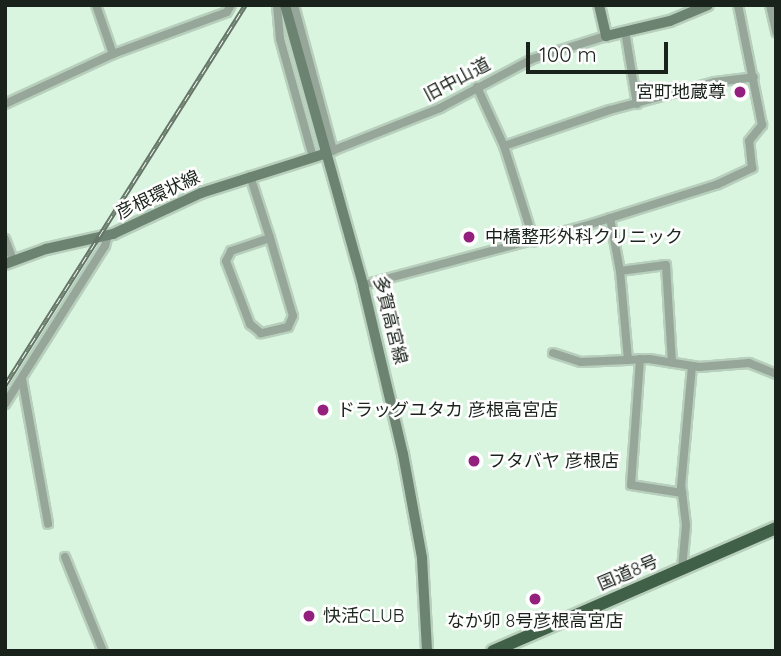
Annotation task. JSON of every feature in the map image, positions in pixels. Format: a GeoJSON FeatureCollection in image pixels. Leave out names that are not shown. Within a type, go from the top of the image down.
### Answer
{"type":"FeatureCollection","features":[{"type":"Feature","properties":{"kind":"highway","name":"国道8号"},"geometry":{"type":"LineString","coordinates":[[493,651],[776,528]]}},
{"type":"Feature","properties":{"kind":"main road","name":"多賀高宮線"},"geometry":{"type":"LineString","coordinates":[[285,5],[323,154],[363,285],[422,558],[427,651]]}},
{"type":"Feature","properties":{"kind":"main road"},"geometry":{"type":"LineString","coordinates":[[599,5],[606,36],[708,5]]}},
{"type":"Feature","properties":{"kind":"main road","name":"彦根環状線"},"geometry":{"type":"LineString","coordinates":[[9,262],[108,236],[250,176],[323,154]]}},
{"type":"Feature","properties":{"kind":"street"},"geometry":{"type":"LineString","coordinates":[[96,5],[113,54]]}},
{"type":"Feature","properties":{"kind":"street"},"geometry":{"type":"LineString","coordinates":[[5,104],[113,54],[227,12],[230,5]]}},
{"type":"Feature","properties":{"kind":"street"},"geometry":{"type":"LineString","coordinates":[[277,5],[280,39],[323,154]]}},
{"type":"Feature","properties":{"kind":"street"},"geometry":{"type":"LineString","coordinates":[[294,5],[323,154]]}},
{"type":"Feature","properties":{"kind":"street"},"geometry":{"type":"LineString","coordinates":[[363,285],[610,218],[718,184],[752,168],[749,141],[762,125],[738,5]]}},
{"type":"Feature","properties":{"kind":"street"},"geometry":{"type":"LineString","coordinates":[[769,5],[776,32]]}},
{"type":"Feature","properties":{"kind":"street"},"geometry":{"type":"LineString","coordinates":[[625,31],[638,104]]}},
{"type":"Feature","properties":{"kind":"street","name":"旧中山道"},"geometry":{"type":"LineString","coordinates":[[323,154],[410,122],[532,59],[606,36]]}},
{"type":"Feature","properties":{"kind":"street"},"geometry":{"type":"LineString","coordinates":[[503,146],[715,82],[754,77]]}},
{"type":"Feature","properties":{"kind":"street"},"geometry":{"type":"LineString","coordinates":[[478,87],[503,146],[534,240]]}},
{"type":"Feature","properties":{"kind":"street"},"geometry":{"type":"LineString","coordinates":[[250,176],[270,238],[293,316],[288,327],[261,333],[250,324],[226,261],[231,251],[270,238]]}},
{"type":"Feature","properties":{"kind":"street"},"geometry":{"type":"LineString","coordinates":[[610,218],[620,271],[628,360]]}},
{"type":"Feature","properties":{"kind":"street"},"geometry":{"type":"LineString","coordinates":[[5,404],[108,236]]}},
{"type":"Feature","properties":{"kind":"street"},"geometry":{"type":"LineString","coordinates":[[5,239],[9,262]]}},
{"type":"Feature","properties":{"kind":"street"},"geometry":{"type":"LineString","coordinates":[[620,271],[666,265],[672,363]]}},
{"type":"Feature","properties":{"kind":"street"},"geometry":{"type":"LineString","coordinates":[[553,354],[581,362],[640,359],[692,366],[749,363],[776,374]]}},
{"type":"Feature","properties":{"kind":"street"},"geometry":{"type":"LineString","coordinates":[[640,359],[631,485],[682,493]]}},
{"type":"Feature","properties":{"kind":"street"},"geometry":{"type":"LineString","coordinates":[[682,569],[686,525],[682,493],[692,366]]}},
{"type":"Feature","properties":{"kind":"street"},"geometry":{"type":"LineString","coordinates":[[22,379],[48,524]]}},
{"type":"Feature","properties":{"kind":"street"},"geometry":{"type":"LineString","coordinates":[[65,557],[103,651]]}},
{"type":"Feature","properties":{"kind":"railway"},"geometry":{"type":"LineString","coordinates":[[5,385],[245,5]]}},
{"type":"Feature","properties":{"kind":"place","name":"宮町地蔵尊"},"geometry":{"type":"Point","coordinates":[740,92]}},
{"type":"Feature","properties":{"kind":"place","name":"中橋整形外科クリニック"},"geometry":{"type":"Point","coordinates":[469,237]}},
{"type":"Feature","properties":{"kind":"place","name":"ドラッグユタカ 彦根高宮店"},"geometry":{"type":"Point","coordinates":[323,410]}},
{"type":"Feature","properties":{"kind":"place","name":"フタバヤ 彦根店"},"geometry":{"type":"Point","coordinates":[474,461]}},
{"type":"Feature","properties":{"kind":"place","name":"なか卯 8号彦根高宮店"},"geometry":{"type":"Point","coordinates":[535,599]}},
{"type":"Feature","properties":{"kind":"place","name":"快活CLUB"},"geometry":{"type":"Point","coordinates":[309,616]}}]}
